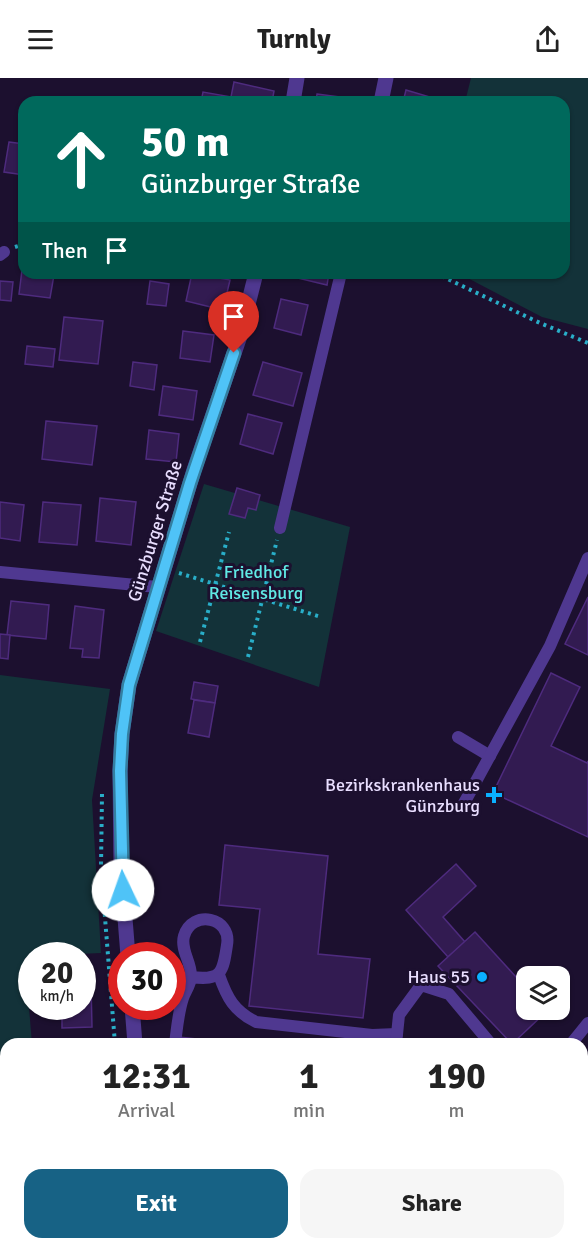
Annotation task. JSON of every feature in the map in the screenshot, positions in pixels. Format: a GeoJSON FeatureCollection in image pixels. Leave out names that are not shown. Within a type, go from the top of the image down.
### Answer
{"type":"FeatureCollection","features":[{"type":"Feature","properties":{"kind":"street"},"geometry":{"type":"LineString","coordinates":[[294,96],[297,78]]}},
{"type":"Feature","properties":{"kind":"street"},"geometry":{"type":"LineString","coordinates":[[382,96],[386,78]]}},
{"type":"Feature","properties":{"kind":"street","name":"Günzburger Straße"},"geometry":{"type":"LineString","coordinates":[[127,942],[121,867],[122,734],[129,685],[194,470],[240,336],[254,279]]}},
{"type":"Feature","properties":{"kind":"street"},"geometry":{"type":"LineString","coordinates":[[133,1020],[135,1038]]}},
{"type":"Feature","properties":{"kind":"lane"},"geometry":{"type":"LineString","coordinates":[[280,528],[340,279]]}},
{"type":"Feature","properties":{"kind":"lane"},"geometry":{"type":"LineString","coordinates":[[463,805],[550,646],[588,558]]}},
{"type":"Feature","properties":{"kind":"lane"},"geometry":{"type":"LineString","coordinates":[[0,572],[157,587]]}},
{"type":"Feature","properties":{"kind":"lane"},"geometry":{"type":"LineString","coordinates":[[458,737],[490,756]]}},
{"type":"Feature","properties":{"kind":"lane"},"geometry":{"type":"LineString","coordinates":[[176,1038],[182,1000],[191,977],[183,944],[184,934],[190,925],[201,918],[209,919],[220,924],[226,932],[228,940],[223,970],[213,978],[191,977]]}},
{"type":"Feature","properties":{"kind":"lane"},"geometry":{"type":"LineString","coordinates":[[219,975],[226,996],[233,1006],[244,1016],[256,1022],[391,1038]]}},
{"type":"Feature","properties":{"kind":"lane"},"geometry":{"type":"LineString","coordinates":[[397,1038],[399,1015],[421,985],[449,994],[486,1038]]}},
{"type":"Feature","properties":{"kind":"lane"},"geometry":{"type":"LineString","coordinates":[[576,1038],[588,1023]]}},
{"type":"Feature","properties":{"kind":"path"},"geometry":{"type":"LineString","coordinates":[[448,279],[588,343]]}},
{"type":"Feature","properties":{"kind":"path"},"geometry":{"type":"LineString","coordinates":[[248,657],[280,528]]}},
{"type":"Feature","properties":{"kind":"path"},"geometry":{"type":"LineString","coordinates":[[200,642],[229,532]]}},
{"type":"Feature","properties":{"kind":"path"},"geometry":{"type":"LineString","coordinates":[[164,568],[321,617]]}},
{"type":"Feature","properties":{"kind":"green space"},"geometry":{"type":"Polygon","coordinates":[[[471,78],[588,78],[588,329],[542,317],[469,279],[570,279],[570,96],[466,96],[471,78]]]}},
{"type":"Feature","properties":{"kind":"green space","name":"Friedhof Reisensburg"},"geometry":{"type":"Polygon","coordinates":[[[204,484],[350,527],[319,687],[156,631],[204,484]]]}},
{"type":"Feature","properties":{"kind":"green space"},"geometry":{"type":"Polygon","coordinates":[[[0,675],[110,689],[92,800],[101,953],[96,953],[96,942],[18,942],[18,1020],[30,1020],[32,1038],[0,1038],[0,675]]]}},
{"type":"Feature","properties":{"kind":"building"},"geometry":{"type":"Polygon","coordinates":[[[234,82],[274,91],[273,96],[231,96],[234,82]]]}},
{"type":"Feature","properties":{"kind":"building"},"geometry":{"type":"Polygon","coordinates":[[[406,90],[426,96],[404,96],[406,90]]]}},
{"type":"Feature","properties":{"kind":"building"},"geometry":{"type":"Polygon","coordinates":[[[203,92],[225,96],[202,96],[203,92]]]}},
{"type":"Feature","properties":{"kind":"building"},"geometry":{"type":"Polygon","coordinates":[[[9,142],[18,143],[18,174],[4,172],[9,142]]]}},
{"type":"Feature","properties":{"kind":"building"},"geometry":{"type":"Polygon","coordinates":[[[21,279],[53,279],[50,298],[19,294],[21,279]]]}},
{"type":"Feature","properties":{"kind":"building"},"geometry":{"type":"Polygon","coordinates":[[[191,279],[230,280],[223,310],[186,301],[191,279]]]}},
{"type":"Feature","properties":{"kind":"building"},"geometry":{"type":"Polygon","coordinates":[[[302,279],[328,279],[327,285],[302,279]]]}},
{"type":"Feature","properties":{"kind":"building"},"geometry":{"type":"Polygon","coordinates":[[[0,281],[13,282],[11,301],[0,300],[0,281]]]}},
{"type":"Feature","properties":{"kind":"building"},"geometry":{"type":"Polygon","coordinates":[[[150,281],[169,284],[166,306],[147,304],[150,281]]]}},
{"type":"Feature","properties":{"kind":"building"},"geometry":{"type":"Polygon","coordinates":[[[281,299],[308,305],[301,335],[274,328],[281,299]]]}},
{"type":"Feature","properties":{"kind":"building"},"geometry":{"type":"Polygon","coordinates":[[[64,317],[103,321],[98,364],[59,360],[64,317]]]}},
{"type":"Feature","properties":{"kind":"building"},"geometry":{"type":"Polygon","coordinates":[[[183,331],[214,335],[210,362],[180,358],[183,331]]]}},
{"type":"Feature","properties":{"kind":"building"},"geometry":{"type":"Polygon","coordinates":[[[27,346],[55,349],[53,367],[25,364],[27,346]]]}},
{"type":"Feature","properties":{"kind":"building"},"geometry":{"type":"Polygon","coordinates":[[[133,362],[157,365],[154,390],[130,386],[133,362]]]}},
{"type":"Feature","properties":{"kind":"building"},"geometry":{"type":"Polygon","coordinates":[[[263,362],[302,373],[293,406],[253,395],[263,362]]]}},
{"type":"Feature","properties":{"kind":"building"},"geometry":{"type":"Polygon","coordinates":[[[163,386],[197,391],[193,420],[159,415],[163,386]]]}},
{"type":"Feature","properties":{"kind":"building"},"geometry":{"type":"Polygon","coordinates":[[[248,414],[282,423],[273,454],[240,444],[248,414]]]}},
{"type":"Feature","properties":{"kind":"building"},"geometry":{"type":"Polygon","coordinates":[[[46,421],[97,426],[92,465],[42,459],[46,421]]]}},
{"type":"Feature","properties":{"kind":"building"},"geometry":{"type":"Polygon","coordinates":[[[149,430],[179,434],[176,462],[146,459],[149,430]]]}},
{"type":"Feature","properties":{"kind":"building"},"geometry":{"type":"Polygon","coordinates":[[[237,488],[260,495],[256,510],[248,508],[245,518],[229,514],[237,488]]]}},
{"type":"Feature","properties":{"kind":"building"},"geometry":{"type":"Polygon","coordinates":[[[100,498],[136,502],[131,545],[96,541],[100,498]]]}},
{"type":"Feature","properties":{"kind":"building"},"geometry":{"type":"Polygon","coordinates":[[[0,502],[24,505],[20,541],[0,538],[0,502]]]}},
{"type":"Feature","properties":{"kind":"building"},"geometry":{"type":"Polygon","coordinates":[[[43,502],[81,505],[77,545],[39,542],[43,502]]]}},
{"type":"Feature","properties":{"kind":"building"},"geometry":{"type":"Polygon","coordinates":[[[588,597],[588,655],[565,644],[588,597]]]}},
{"type":"Feature","properties":{"kind":"building"},"geometry":{"type":"Polygon","coordinates":[[[11,601],[49,605],[46,639],[7,635],[11,601]]]}},
{"type":"Feature","properties":{"kind":"building"},"geometry":{"type":"Polygon","coordinates":[[[75,606],[104,610],[99,658],[82,657],[83,649],[70,648],[75,606]]]}},
{"type":"Feature","properties":{"kind":"building"},"geometry":{"type":"Polygon","coordinates":[[[0,634],[10,635],[8,659],[0,658],[0,634]]]}},
{"type":"Feature","properties":{"kind":"building"},"geometry":{"type":"Polygon","coordinates":[[[551,673],[580,687],[551,746],[587,763],[588,761],[588,837],[493,793],[551,673]]]}},
{"type":"Feature","properties":{"kind":"building"},"geometry":{"type":"Polygon","coordinates":[[[194,682],[218,686],[215,703],[191,699],[194,682]]]}},
{"type":"Feature","properties":{"kind":"building"},"geometry":{"type":"Polygon","coordinates":[[[194,700],[215,703],[209,737],[188,733],[194,700]]]}},
{"type":"Feature","properties":{"kind":"building"},"geometry":{"type":"Polygon","coordinates":[[[225,845],[328,856],[318,954],[370,959],[363,1018],[249,1006],[260,909],[219,905],[225,845]]]}},
{"type":"Feature","properties":{"kind":"building"},"geometry":{"type":"Polygon","coordinates":[[[456,864],[476,886],[443,917],[465,942],[448,957],[406,910],[456,864]]]}},
{"type":"Feature","properties":{"kind":"building","name":"Haus 55"},"geometry":{"type":"Polygon","coordinates":[[[475,932],[516,977],[516,1020],[537,1020],[518,1038],[506,1038],[438,966],[475,932]]]}},
{"type":"Feature","properties":{"kind":"building"},"geometry":{"type":"Polygon","coordinates":[[[62,1020],[92,1020],[92,1027],[62,1028],[62,1020]]]}},
{"type":"Feature","properties":{"kind":"place","name":"Bezirkskrankenhaus Günzburg"},"geometry":{"type":"Point","coordinates":[494,795]}},
{"type":"Feature","properties":{"kind":"place","name":"Haus 55"},"geometry":{"type":"Point","coordinates":[482,977]}},
{"type":"Feature","properties":{"kind":"route"},"geometry":{"type":"LineString","coordinates":[[123,890],[120,771],[122,734],[129,685],[157,587],[234,353]]}}]}
